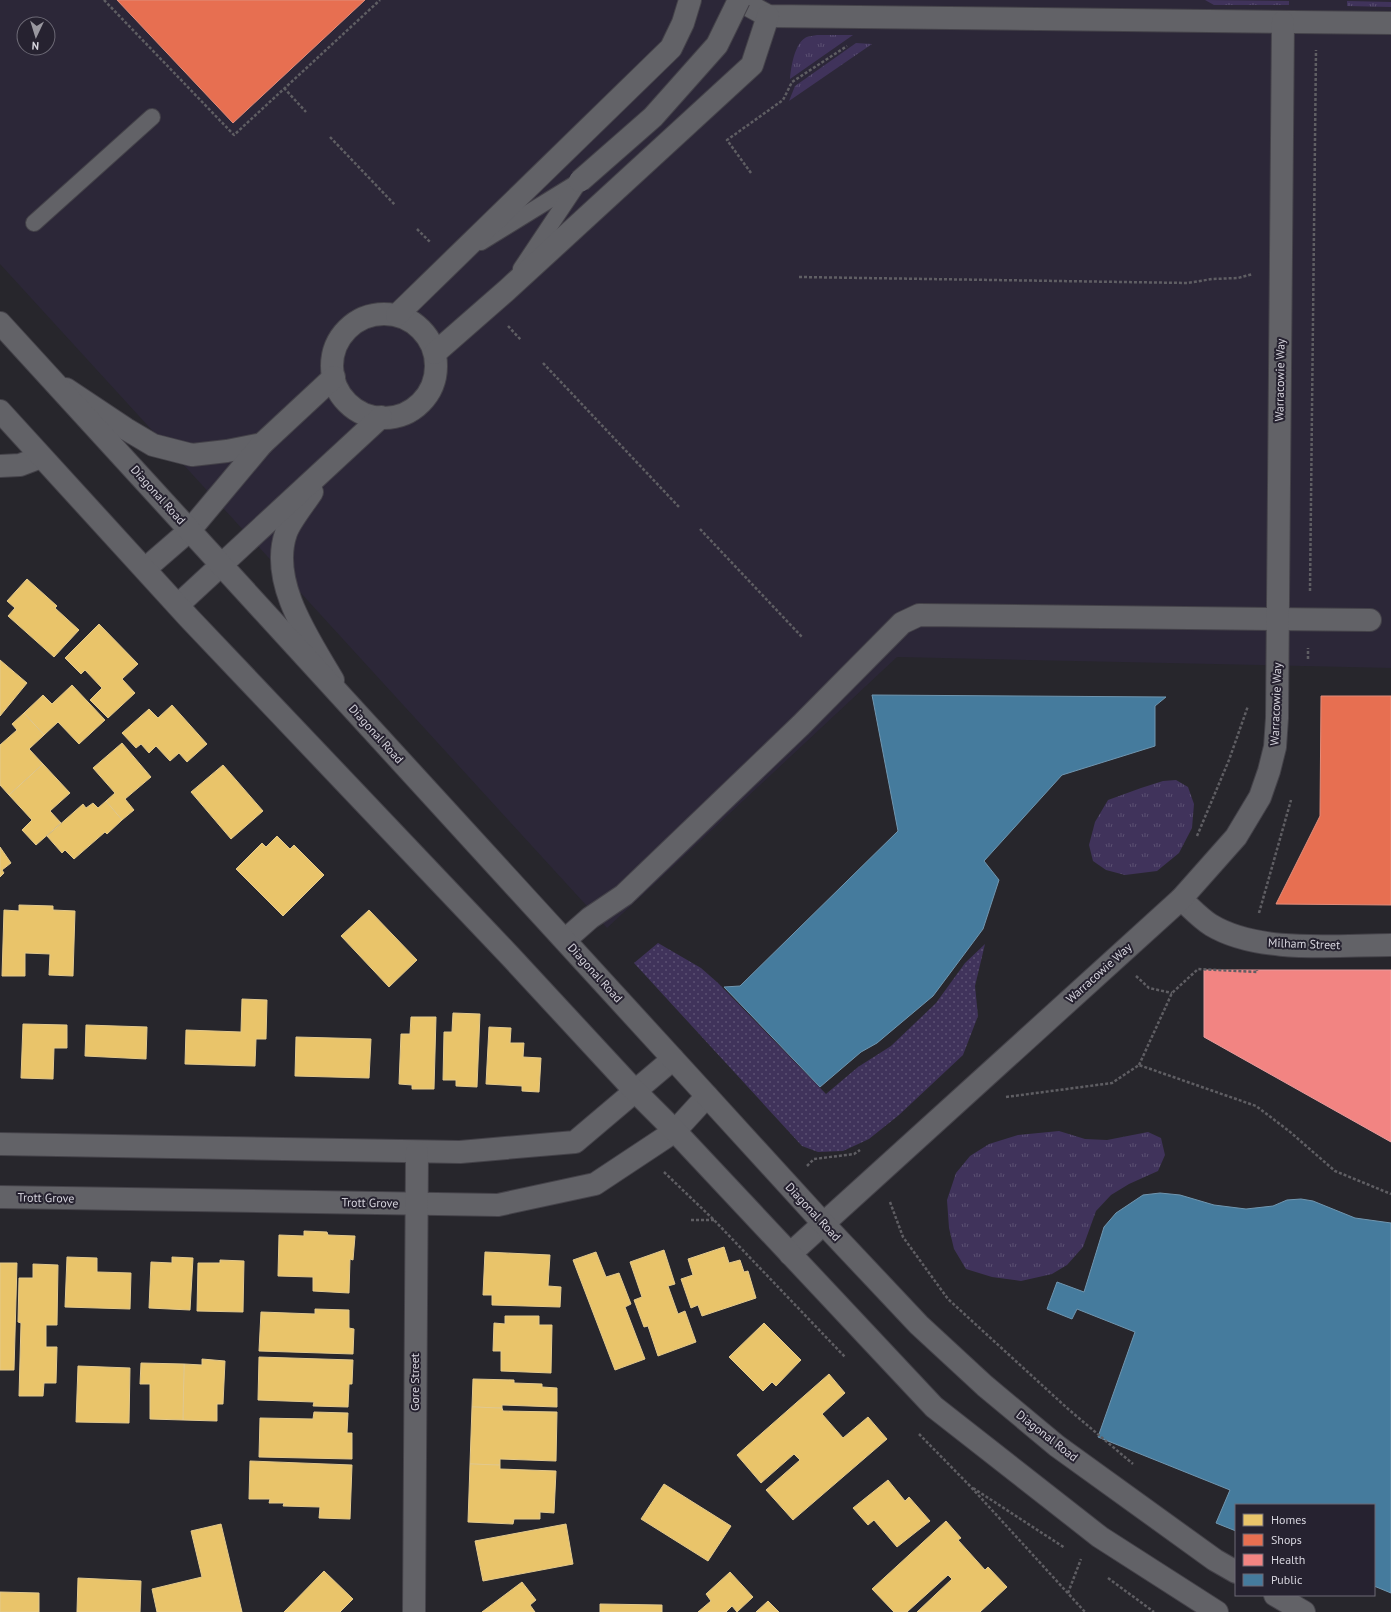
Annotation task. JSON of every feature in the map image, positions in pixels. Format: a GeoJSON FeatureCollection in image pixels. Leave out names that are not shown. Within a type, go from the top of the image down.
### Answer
{"type":"FeatureCollection","features":[{"type":"Feature","properties":{"kind":"street"},"geometry":{"type":"LineString","coordinates":[[397,315],[671,48],[683,23],[690,0]]}},
{"type":"Feature","properties":{"kind":"street"},"geometry":{"type":"LineString","coordinates":[[580,181],[653,117],[717,45],[739,0],[768,16],[1391,23]]}},
{"type":"Feature","properties":{"kind":"street"},"geometry":{"type":"LineString","coordinates":[[435,353],[507,290],[752,65],[768,16]]}},
{"type":"Feature","properties":{"kind":"street","name":"Warracowie Way"},"geometry":{"type":"LineString","coordinates":[[790,1254],[822,1222],[1181,899],[1236,837],[1260,796],[1276,747],[1283,22]]}},
{"type":"Feature","properties":{"kind":"street"},"geometry":{"type":"LineString","coordinates":[[380,314],[397,315],[410,320],[421,329],[430,340],[435,353],[436,371],[432,388],[422,402],[410,411],[396,416],[381,418],[365,414],[350,405],[340,392],[334,377],[332,363],[335,350],[341,337],[350,326],[364,318],[380,314]]}},
{"type":"Feature","properties":{"kind":"street","name":"Diagonal Road"},"geometry":{"type":"LineString","coordinates":[[0,323],[822,1222],[919,1324],[985,1386],[1057,1446],[1215,1560],[1235,1571]]}},
{"type":"Feature","properties":{"kind":"street"},"geometry":{"type":"LineString","coordinates":[[145,569],[190,530],[262,444],[334,377]]}},
{"type":"Feature","properties":{"kind":"street"},"geometry":{"type":"LineString","coordinates":[[53,380],[126,429],[153,445],[192,455],[227,451],[262,444]]}},
{"type":"Feature","properties":{"kind":"street"},"geometry":{"type":"LineString","coordinates":[[0,411],[178,605],[511,957],[635,1092],[675,1131],[934,1407],[1100,1537],[1217,1612]]}},
{"type":"Feature","properties":{"kind":"street"},"geometry":{"type":"LineString","coordinates":[[178,605],[381,418]]}},
{"type":"Feature","properties":{"kind":"street"},"geometry":{"type":"LineString","coordinates":[[0,466],[20,465],[42,457]]}},
{"type":"Feature","properties":{"kind":"street"},"geometry":{"type":"LineString","coordinates":[[327,467],[286,532],[282,554],[285,586],[303,628],[343,697]]}},
{"type":"Feature","properties":{"kind":"street"},"geometry":{"type":"LineString","coordinates":[[565,940],[590,918],[624,895],[801,725],[902,624],[919,615],[1370,620]]}},
{"type":"Feature","properties":{"kind":"street","name":"Milham Street"},"geometry":{"type":"LineString","coordinates":[[1181,899],[1211,924],[1235,936],[1266,943],[1309,945],[1391,945]]}},
{"type":"Feature","properties":{"kind":"street"},"geometry":{"type":"LineString","coordinates":[[0,1144],[460,1152],[575,1142],[673,1059]]}},
{"type":"Feature","properties":{"kind":"street","name":"Trott Grove"},"geometry":{"type":"LineString","coordinates":[[0,1197],[498,1205],[595,1184],[675,1131],[707,1096]]}},
{"type":"Feature","properties":{"kind":"street","name":"Gore Street"},"geometry":{"type":"LineString","coordinates":[[414,1612],[417,1152]]}},
{"type":"Feature","properties":{"kind":"street"},"geometry":{"type":"LineString","coordinates":[[1276,1596],[1304,1612]]}},
{"type":"Feature","properties":{"kind":"lane"},"geometry":{"type":"LineString","coordinates":[[34,223],[152,117]]}},
{"type":"Feature","properties":{"kind":"lane"},"geometry":{"type":"LineString","coordinates":[[459,256],[580,181]]}},
{"type":"Feature","properties":{"kind":"lane"},"geometry":{"type":"LineString","coordinates":[[507,290],[580,181]]}},
{"type":"Feature","properties":{"kind":"path"},"geometry":{"type":"LineString","coordinates":[[104,0],[234,135],[380,0]]}},
{"type":"Feature","properties":{"kind":"path"},"geometry":{"type":"LineString","coordinates":[[751,173],[727,140],[784,100],[792,82],[849,44]]}},
{"type":"Feature","properties":{"kind":"path"},"geometry":{"type":"LineString","coordinates":[[284,88],[306,112]]}},
{"type":"Feature","properties":{"kind":"path"},"geometry":{"type":"LineString","coordinates":[[330,137],[395,205]]}},
{"type":"Feature","properties":{"kind":"path"},"geometry":{"type":"LineString","coordinates":[[417,229],[434,246]]}},
{"type":"Feature","properties":{"kind":"path"},"geometry":{"type":"LineString","coordinates":[[799,277],[1188,283],[1212,278],[1238,278],[1254,274]]}},
{"type":"Feature","properties":{"kind":"path"},"geometry":{"type":"LineString","coordinates":[[506,324],[521,340]]}},
{"type":"Feature","properties":{"kind":"path"},"geometry":{"type":"LineString","coordinates":[[543,363],[679,507]]}},
{"type":"Feature","properties":{"kind":"path"},"geometry":{"type":"LineString","coordinates":[[700,529],[802,637]]}},
{"type":"Feature","properties":{"kind":"path"},"geometry":{"type":"LineString","coordinates":[[1196,838],[1229,760],[1248,703]]}},
{"type":"Feature","properties":{"kind":"path"},"geometry":{"type":"LineString","coordinates":[[1000,1102],[1006,1097],[1112,1083],[1139,1065],[1172,993],[1198,969],[1257,972],[1257,968]]}},
{"type":"Feature","properties":{"kind":"path"},"geometry":{"type":"LineString","coordinates":[[1133,972],[1149,988],[1172,993]]}},
{"type":"Feature","properties":{"kind":"path"},"geometry":{"type":"LineString","coordinates":[[1139,1065],[1256,1106],[1289,1131],[1335,1171],[1391,1194]]}},
{"type":"Feature","properties":{"kind":"path"},"geometry":{"type":"LineString","coordinates":[[805,1168],[814,1160],[854,1154],[860,1150]]}},
{"type":"Feature","properties":{"kind":"path"},"geometry":{"type":"LineString","coordinates":[[664,1172],[714,1220],[691,1220]]}},
{"type":"Feature","properties":{"kind":"path"},"geometry":{"type":"LineString","coordinates":[[889,1201],[903,1237],[948,1299],[1067,1408],[1139,1468]]}},
{"type":"Feature","properties":{"kind":"path"},"geometry":{"type":"LineString","coordinates":[[970,1486],[1068,1550]]}},
{"type":"Feature","properties":{"kind":"path"},"geometry":{"type":"LineString","coordinates":[[1068,1593],[1081,1558],[1087,1563]]}},
{"type":"Feature","properties":{"kind":"path"},"geometry":{"type":"LineString","coordinates":[[1105,1576],[1154,1612]]}},
{"type":"Feature","properties":{"kind":"shaded area"},"geometry":{"type":"Polygon","coordinates":[[[0,0],[1391,0],[1391,668],[897,657],[607,928],[0,264],[0,0]]]}},
{"type":"Feature","properties":{"kind":"green space"},"geometry":{"type":"Polygon","coordinates":[[[1205,0],[1289,1],[1289,5],[1214,5],[1205,0]]]}},
{"type":"Feature","properties":{"kind":"green space"},"geometry":{"type":"Polygon","coordinates":[[[1347,1],[1391,2],[1391,7],[1347,6],[1347,1]]]}},
{"type":"Feature","properties":{"kind":"green space"},"geometry":{"type":"Polygon","coordinates":[[[817,35],[853,35],[790,79],[794,57],[801,41],[805,38],[817,35]]]}},
{"type":"Feature","properties":{"kind":"green space"},"geometry":{"type":"Polygon","coordinates":[[[856,43],[872,44],[789,101],[795,86],[856,43]]]}},
{"type":"Feature","properties":{"kind":"green space"},"geometry":{"type":"Polygon","coordinates":[[[1176,780],[1188,787],[1194,804],[1192,828],[1179,853],[1157,871],[1125,875],[1106,870],[1093,861],[1089,845],[1095,822],[1108,800],[1163,781],[1176,780]]]}},
{"type":"Feature","properties":{"kind":"green space"},"geometry":{"type":"Polygon","coordinates":[[[658,943],[701,968],[718,983],[826,1094],[858,1067],[891,1046],[936,1003],[965,963],[985,944],[975,986],[978,1016],[963,1055],[899,1115],[869,1139],[843,1151],[818,1152],[802,1146],[634,963],[658,943]]]}},
{"type":"Feature","properties":{"kind":"green space"},"geometry":{"type":"Polygon","coordinates":[[[1059,1131],[1085,1139],[1107,1140],[1148,1132],[1161,1138],[1165,1155],[1158,1171],[1129,1184],[1111,1195],[1096,1211],[1083,1247],[1067,1265],[1052,1274],[1021,1281],[992,1277],[966,1269],[954,1249],[949,1228],[947,1200],[956,1173],[970,1156],[989,1144],[1018,1135],[1059,1131]]]}},
{"type":"Feature","properties":{"kind":"building: Homes"},"geometry":{"type":"Polygon","coordinates":[[[27,579],[57,606],[55,608],[79,630],[54,657],[8,616],[15,608],[7,601],[27,579]]]}},
{"type":"Feature","properties":{"kind":"building: Homes"},"geometry":{"type":"Polygon","coordinates":[[[99,624],[138,664],[122,679],[135,693],[108,718],[90,700],[102,688],[85,670],[81,674],[65,658],[99,624]]]}},
{"type":"Feature","properties":{"kind":"building: Homes"},"geometry":{"type":"Polygon","coordinates":[[[0,660],[27,683],[0,716],[0,660]]]}},
{"type":"Feature","properties":{"kind":"building: Homes"},"geometry":{"type":"Polygon","coordinates":[[[72,685],[105,720],[79,744],[58,722],[44,735],[24,713],[43,695],[52,704],[72,685]]]}},
{"type":"Feature","properties":{"kind":"building: Homes"},"geometry":{"type":"Polygon","coordinates":[[[172,705],[207,744],[187,762],[179,753],[170,761],[156,746],[149,753],[141,744],[136,748],[122,733],[149,709],[158,718],[172,705]]]}},
{"type":"Feature","properties":{"kind":"building: Homes"},"geometry":{"type":"Polygon","coordinates":[[[24,713],[44,735],[29,749],[43,764],[9,795],[0,785],[0,745],[17,730],[12,724],[24,713]]]}},
{"type":"Feature","properties":{"kind":"building: Homes"},"geometry":{"type":"Polygon","coordinates":[[[122,743],[151,777],[125,799],[134,810],[122,820],[106,801],[115,793],[93,768],[122,743]]]}},
{"type":"Feature","properties":{"kind":"building: Homes"},"geometry":{"type":"Polygon","coordinates":[[[43,764],[70,793],[50,811],[61,823],[36,845],[22,830],[32,820],[9,795],[43,764]]]}},
{"type":"Feature","properties":{"kind":"building: Homes"},"geometry":{"type":"Polygon","coordinates":[[[223,765],[263,811],[231,839],[191,792],[223,765]]]}},
{"type":"Feature","properties":{"kind":"building: Homes"},"geometry":{"type":"Polygon","coordinates":[[[106,801],[122,820],[107,834],[105,832],[74,859],[65,850],[62,853],[47,836],[83,804],[86,808],[93,803],[98,808],[106,801]]]}},
{"type":"Feature","properties":{"kind":"building: Homes"},"geometry":{"type":"Polygon","coordinates":[[[277,836],[290,849],[294,845],[324,875],[283,916],[236,869],[262,843],[266,847],[277,836]]]}},
{"type":"Feature","properties":{"kind":"building: Homes"},"geometry":{"type":"Polygon","coordinates":[[[0,847],[11,863],[2,870],[4,873],[0,877],[0,847]]]}},
{"type":"Feature","properties":{"kind":"building: Homes"},"geometry":{"type":"Polygon","coordinates":[[[19,905],[53,906],[53,910],[75,911],[73,976],[49,975],[50,954],[25,953],[25,976],[2,976],[4,910],[19,911],[19,905]]]}},
{"type":"Feature","properties":{"kind":"building: Homes"},"geometry":{"type":"Polygon","coordinates":[[[369,910],[417,960],[389,987],[341,936],[369,910]]]}},
{"type":"Feature","properties":{"kind":"building: Homes"},"geometry":{"type":"Polygon","coordinates":[[[242,999],[267,1000],[266,1039],[256,1039],[255,1066],[185,1064],[186,1030],[241,1032],[242,999]]]}},
{"type":"Feature","properties":{"kind":"building: Homes"},"geometry":{"type":"Polygon","coordinates":[[[453,1013],[480,1014],[477,1087],[456,1086],[456,1080],[443,1080],[444,1032],[452,1032],[453,1013]]]}},
{"type":"Feature","properties":{"kind":"building: Homes"},"geometry":{"type":"Polygon","coordinates":[[[411,1017],[436,1017],[434,1089],[412,1089],[412,1085],[399,1084],[401,1034],[410,1034],[411,1017]]]}},
{"type":"Feature","properties":{"kind":"building: Homes"},"geometry":{"type":"Polygon","coordinates":[[[23,1024],[67,1025],[67,1048],[54,1048],[53,1079],[21,1078],[23,1024]]]}},
{"type":"Feature","properties":{"kind":"building: Homes"},"geometry":{"type":"Polygon","coordinates":[[[86,1025],[147,1027],[146,1059],[85,1056],[86,1025]]]}},
{"type":"Feature","properties":{"kind":"building: Homes"},"geometry":{"type":"Polygon","coordinates":[[[489,1027],[511,1028],[510,1043],[524,1043],[523,1057],[541,1058],[539,1092],[522,1091],[522,1086],[486,1084],[489,1027]]]}},
{"type":"Feature","properties":{"kind":"building: Homes"},"geometry":{"type":"Polygon","coordinates":[[[296,1037],[371,1039],[369,1078],[295,1076],[296,1037]]]}},
{"type":"Feature","properties":{"kind":"building: Homes"},"geometry":{"type":"Polygon","coordinates":[[[304,1231],[327,1232],[328,1235],[355,1236],[353,1260],[350,1259],[349,1293],[313,1291],[313,1277],[278,1276],[279,1235],[304,1236],[304,1231]]]}},
{"type":"Feature","properties":{"kind":"building: Homes"},"geometry":{"type":"Polygon","coordinates":[[[724,1247],[729,1263],[740,1260],[744,1272],[748,1271],[756,1298],[702,1316],[698,1305],[691,1308],[681,1279],[693,1275],[688,1259],[724,1247]]]}},
{"type":"Feature","properties":{"kind":"building: Homes"},"geometry":{"type":"Polygon","coordinates":[[[664,1250],[675,1284],[668,1286],[678,1314],[685,1311],[696,1342],[658,1356],[648,1326],[644,1327],[634,1300],[642,1297],[630,1262],[664,1250]]]}},
{"type":"Feature","properties":{"kind":"building: Homes"},"geometry":{"type":"Polygon","coordinates":[[[485,1252],[550,1255],[548,1286],[561,1287],[560,1307],[492,1305],[492,1295],[483,1295],[485,1252]]]}},
{"type":"Feature","properties":{"kind":"building: Homes"},"geometry":{"type":"Polygon","coordinates":[[[596,1252],[606,1277],[619,1273],[631,1304],[625,1307],[645,1359],[615,1370],[573,1260],[596,1252]]]}},
{"type":"Feature","properties":{"kind":"building: Homes"},"geometry":{"type":"Polygon","coordinates":[[[67,1257],[97,1258],[97,1272],[131,1273],[130,1309],[65,1307],[67,1257]]]}},
{"type":"Feature","properties":{"kind":"building: Homes"},"geometry":{"type":"Polygon","coordinates":[[[172,1257],[193,1258],[190,1310],[149,1308],[151,1262],[172,1263],[172,1257]]]}},
{"type":"Feature","properties":{"kind":"building: Homes"},"geometry":{"type":"Polygon","coordinates":[[[220,1260],[244,1261],[243,1312],[197,1311],[198,1263],[220,1263],[220,1260]]]}},
{"type":"Feature","properties":{"kind":"building: Homes"},"geometry":{"type":"Polygon","coordinates":[[[0,1263],[17,1263],[14,1370],[0,1370],[0,1263]]]}},
{"type":"Feature","properties":{"kind":"building: Homes"},"geometry":{"type":"Polygon","coordinates":[[[33,1264],[58,1265],[57,1325],[46,1325],[46,1347],[57,1347],[56,1383],[44,1383],[43,1396],[19,1396],[21,1323],[18,1322],[19,1278],[33,1278],[33,1264]]]}},
{"type":"Feature","properties":{"kind":"building: Homes"},"geometry":{"type":"Polygon","coordinates":[[[315,1309],[349,1310],[349,1328],[354,1329],[353,1354],[259,1351],[261,1312],[315,1314],[315,1309]]]}},
{"type":"Feature","properties":{"kind":"building: Homes"},"geometry":{"type":"Polygon","coordinates":[[[505,1316],[539,1316],[539,1325],[552,1325],[551,1373],[501,1371],[501,1351],[493,1351],[494,1323],[505,1324],[505,1316]]]}},
{"type":"Feature","properties":{"kind":"building: Homes"},"geometry":{"type":"Polygon","coordinates":[[[764,1323],[801,1360],[776,1386],[772,1382],[763,1391],[729,1357],[764,1323]]]}},
{"type":"Feature","properties":{"kind":"building: Homes"},"geometry":{"type":"Polygon","coordinates":[[[259,1357],[353,1360],[352,1384],[349,1384],[348,1407],[313,1406],[314,1402],[258,1400],[259,1357]]]}},
{"type":"Feature","properties":{"kind":"building: Homes"},"geometry":{"type":"Polygon","coordinates":[[[202,1359],[225,1361],[223,1404],[217,1404],[217,1421],[183,1420],[184,1364],[202,1365],[202,1359]]]}},
{"type":"Feature","properties":{"kind":"building: Homes"},"geometry":{"type":"Polygon","coordinates":[[[141,1363],[184,1364],[183,1420],[150,1419],[150,1384],[140,1384],[141,1363]]]}},
{"type":"Feature","properties":{"kind":"building: Homes"},"geometry":{"type":"Polygon","coordinates":[[[78,1366],[130,1368],[129,1423],[76,1422],[78,1366]]]}},
{"type":"Feature","properties":{"kind":"building: Homes"},"geometry":{"type":"Polygon","coordinates":[[[829,1374],[845,1393],[822,1414],[843,1438],[868,1417],[887,1439],[793,1520],[766,1490],[800,1460],[794,1454],[761,1483],[737,1455],[829,1374]]]}},
{"type":"Feature","properties":{"kind":"building: Homes"},"geometry":{"type":"Polygon","coordinates":[[[473,1379],[514,1380],[514,1383],[542,1384],[542,1387],[557,1388],[557,1407],[502,1405],[502,1408],[472,1407],[473,1379]]]}},
{"type":"Feature","properties":{"kind":"building: Homes"},"geometry":{"type":"Polygon","coordinates":[[[472,1407],[502,1408],[503,1411],[557,1412],[556,1461],[500,1459],[500,1465],[470,1464],[472,1407]]]}},
{"type":"Feature","properties":{"kind":"building: Homes"},"geometry":{"type":"Polygon","coordinates":[[[314,1412],[348,1413],[347,1433],[352,1433],[352,1459],[259,1457],[260,1418],[313,1419],[314,1412]]]}},
{"type":"Feature","properties":{"kind":"building: Homes"},"geometry":{"type":"Polygon","coordinates":[[[250,1461],[352,1465],[350,1519],[319,1518],[320,1507],[283,1506],[284,1503],[269,1503],[270,1499],[249,1499],[250,1461]]]}},
{"type":"Feature","properties":{"kind":"building: Homes"},"geometry":{"type":"Polygon","coordinates":[[[470,1464],[500,1465],[500,1469],[556,1471],[554,1513],[540,1512],[540,1519],[514,1519],[513,1524],[468,1522],[470,1464]]]}},
{"type":"Feature","properties":{"kind":"building: Homes"},"geometry":{"type":"Polygon","coordinates":[[[888,1480],[905,1501],[909,1497],[930,1521],[897,1547],[874,1520],[868,1525],[853,1508],[888,1480]]]}},
{"type":"Feature","properties":{"kind":"building: Homes"},"geometry":{"type":"Polygon","coordinates":[[[664,1484],[731,1526],[708,1561],[641,1519],[664,1484]]]}},
{"type":"Feature","properties":{"kind":"building: Homes"},"geometry":{"type":"Polygon","coordinates":[[[946,1521],[961,1538],[958,1540],[985,1570],[988,1567],[1007,1587],[980,1612],[917,1612],[952,1579],[948,1575],[907,1612],[894,1612],[872,1589],[946,1521]]]}},
{"type":"Feature","properties":{"kind":"building: Homes"},"geometry":{"type":"Polygon","coordinates":[[[221,1524],[242,1612],[157,1612],[152,1589],[202,1577],[191,1531],[221,1524]]]}},
{"type":"Feature","properties":{"kind":"building: Homes"},"geometry":{"type":"Polygon","coordinates":[[[566,1524],[573,1564],[483,1581],[475,1541],[566,1524]]]}},
{"type":"Feature","properties":{"kind":"building: Homes"},"geometry":{"type":"Polygon","coordinates":[[[324,1571],[353,1599],[340,1612],[284,1612],[324,1571]]]}},
{"type":"Feature","properties":{"kind":"building: Homes"},"geometry":{"type":"Polygon","coordinates":[[[730,1572],[753,1597],[737,1612],[732,1606],[726,1612],[698,1612],[711,1601],[706,1594],[730,1572]]]}},
{"type":"Feature","properties":{"kind":"building: Homes"},"geometry":{"type":"Polygon","coordinates":[[[78,1578],[141,1581],[140,1612],[77,1612],[78,1578]]]}},
{"type":"Feature","properties":{"kind":"building: Homes"},"geometry":{"type":"Polygon","coordinates":[[[522,1582],[536,1600],[530,1605],[535,1612],[482,1612],[522,1582]]]}},
{"type":"Feature","properties":{"kind":"building: Homes"},"geometry":{"type":"Polygon","coordinates":[[[0,1592],[39,1593],[39,1612],[0,1612],[0,1592]]]}},
{"type":"Feature","properties":{"kind":"building: Homes"},"geometry":{"type":"Polygon","coordinates":[[[768,1601],[779,1612],[756,1612],[768,1601]]]}},
{"type":"Feature","properties":{"kind":"building: Homes"},"geometry":{"type":"Polygon","coordinates":[[[600,1604],[662,1605],[662,1612],[600,1612],[600,1604]]]}},
{"type":"Feature","properties":{"kind":"building: Shops"},"geometry":{"type":"Polygon","coordinates":[[[117,0],[365,0],[233,123],[117,0]]]}},
{"type":"Feature","properties":{"kind":"building: Shops"},"geometry":{"type":"Polygon","coordinates":[[[1321,696],[1391,696],[1391,905],[1276,904],[1320,816],[1321,696]]]}},
{"type":"Feature","properties":{"kind":"building: Health"},"geometry":{"type":"Polygon","coordinates":[[[1204,970],[1391,970],[1391,1142],[1204,1037],[1204,970]]]}},
{"type":"Feature","properties":{"kind":"building: Public"},"geometry":{"type":"Polygon","coordinates":[[[872,695],[1166,697],[1155,706],[1155,746],[1062,775],[984,861],[999,880],[983,929],[933,996],[877,1043],[861,1052],[820,1087],[724,987],[740,986],[898,831],[872,695]]]}},
{"type":"Feature","properties":{"kind":"building: Public"},"geometry":{"type":"Polygon","coordinates":[[[1160,1193],[1180,1195],[1214,1205],[1246,1209],[1273,1206],[1287,1200],[1301,1199],[1313,1201],[1355,1218],[1391,1223],[1391,1593],[1375,1586],[1375,1504],[1235,1504],[1235,1531],[1216,1523],[1230,1490],[1098,1437],[1135,1332],[1077,1309],[1072,1319],[1047,1309],[1057,1282],[1084,1292],[1104,1227],[1116,1213],[1143,1195],[1160,1193]]]}}]}
